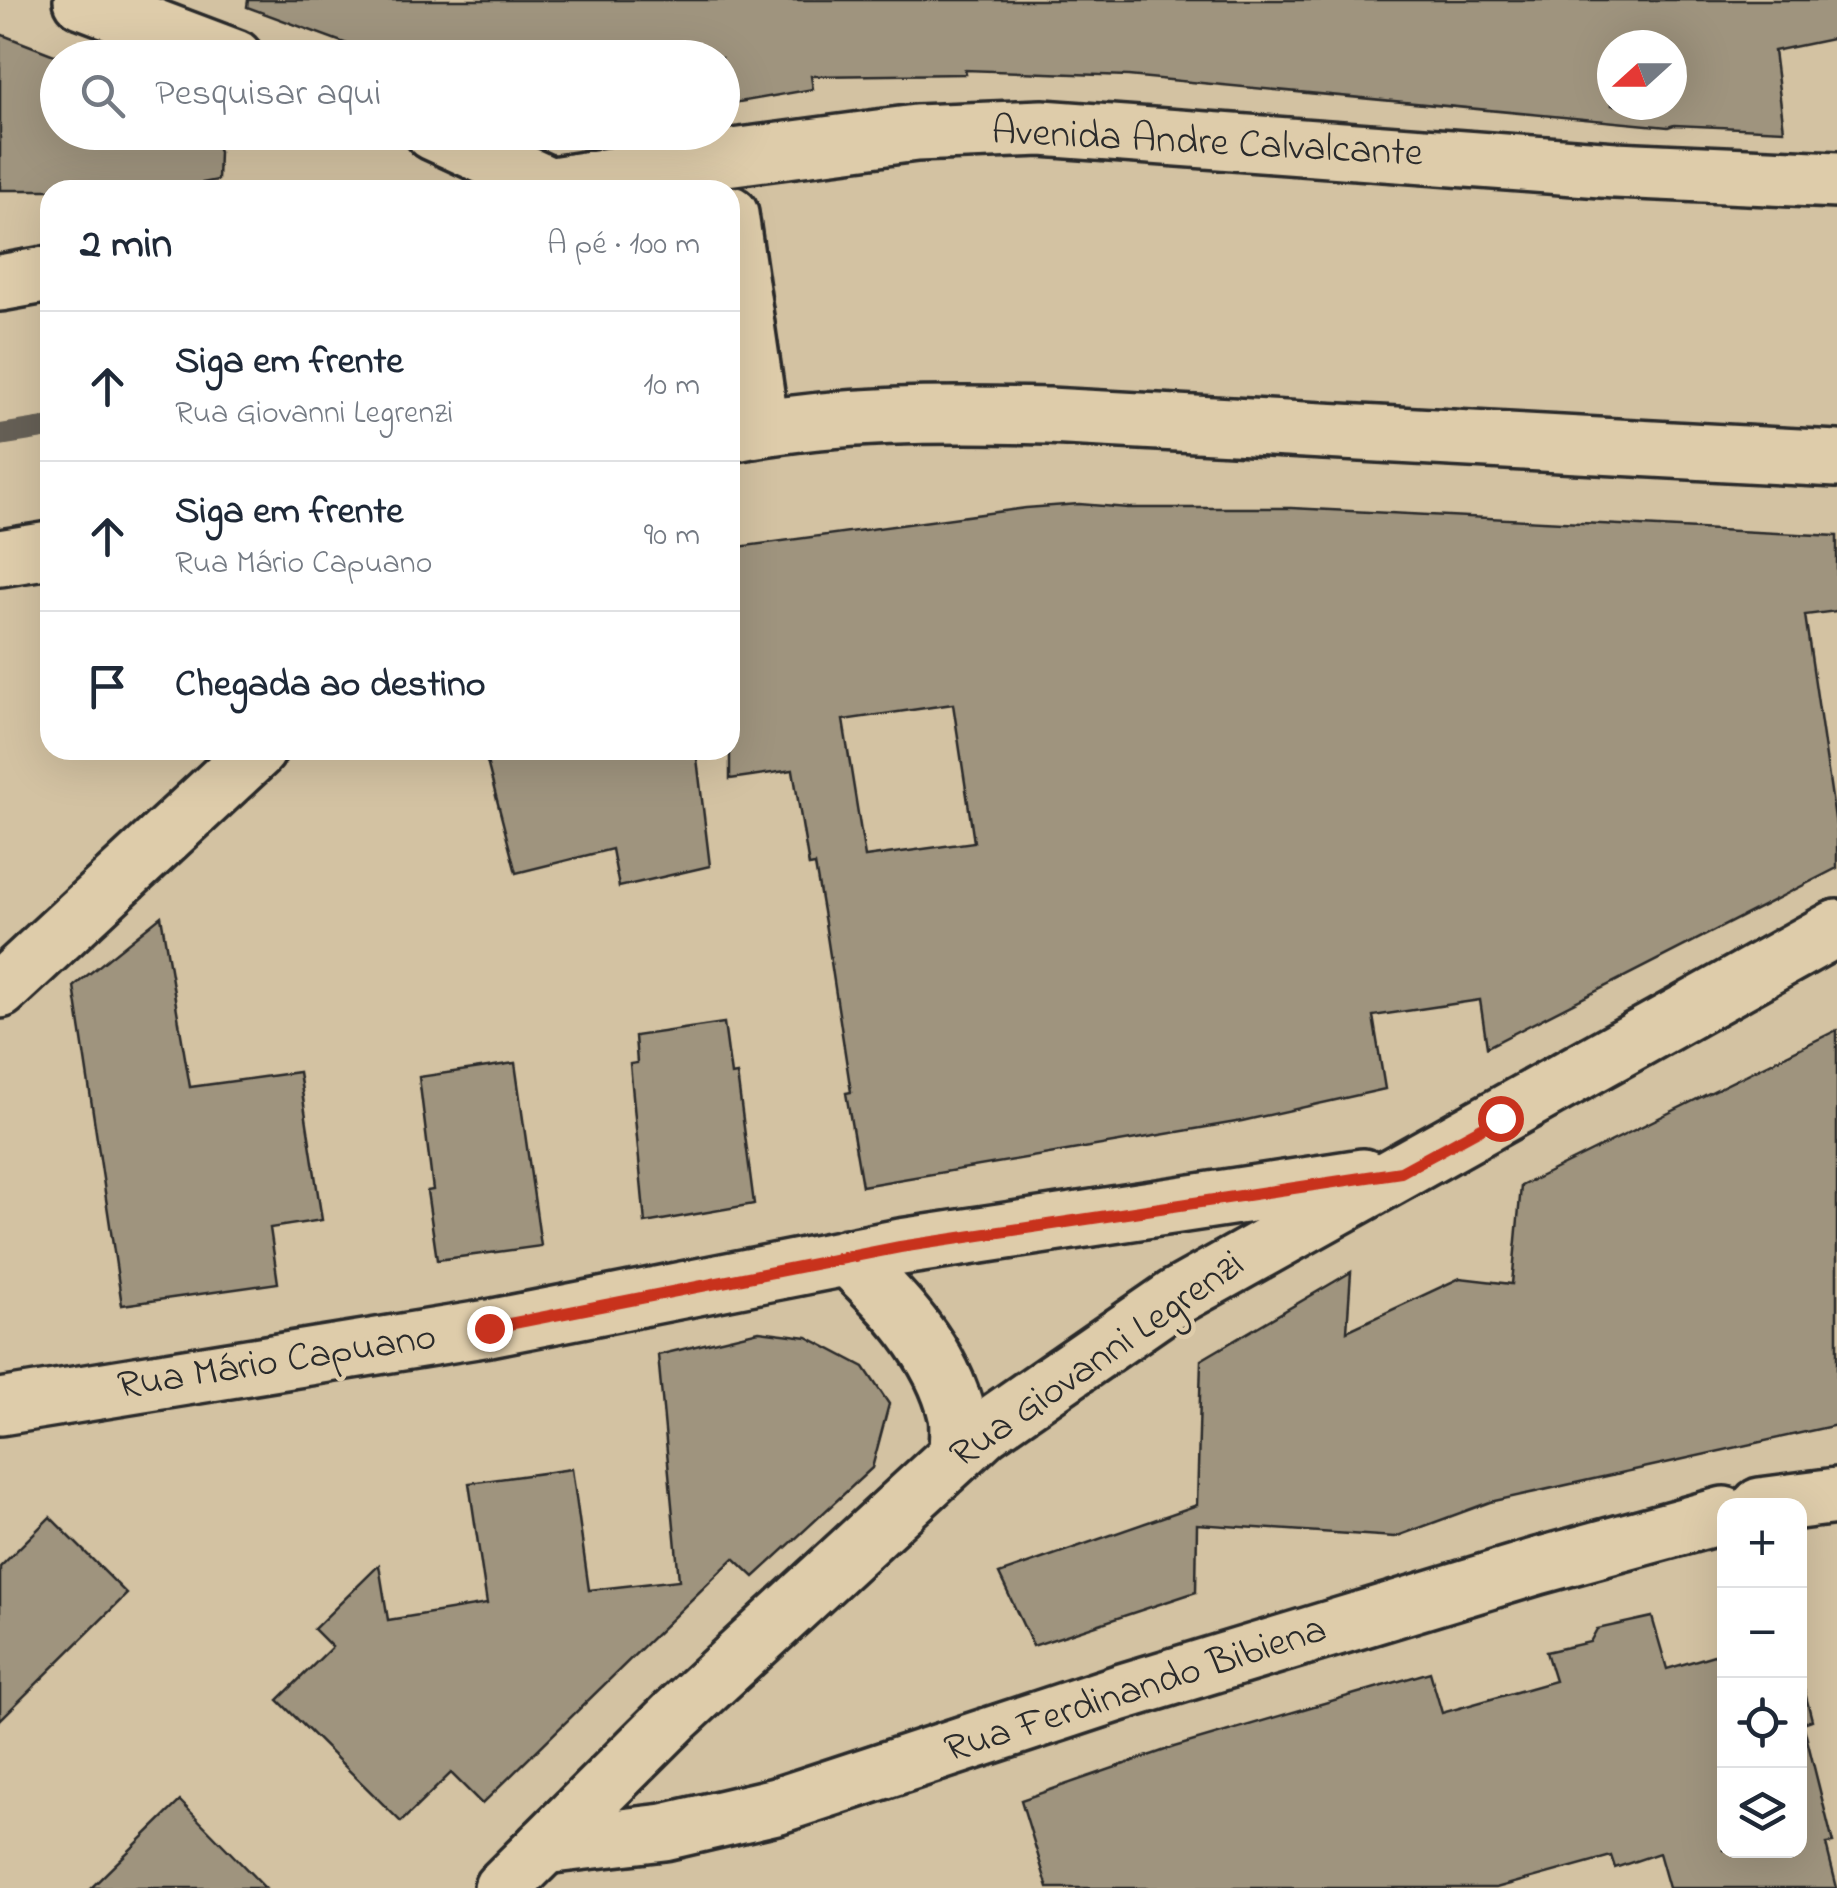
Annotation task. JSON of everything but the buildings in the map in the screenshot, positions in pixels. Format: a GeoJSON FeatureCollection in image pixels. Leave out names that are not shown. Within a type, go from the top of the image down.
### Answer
{"type":"FeatureCollection","features":[{"type":"Feature","properties":{"kind":"street"},"geometry":{"type":"LineString","coordinates":[[82,0],[188,40]]}},
{"type":"Feature","properties":{"kind":"street","name":"Avenida Andre Calvalcante"},"geometry":{"type":"LineString","coordinates":[[644,180],[727,174],[916,133],[1042,128],[1614,170],[1837,180]]}},
{"type":"Feature","properties":{"kind":"street"},"geometry":{"type":"LineString","coordinates":[[465,150],[520,180]]}},
{"type":"Feature","properties":{"kind":"street"},"geometry":{"type":"LineString","coordinates":[[0,282],[40,276]]}},
{"type":"Feature","properties":{"kind":"street"},"geometry":{"type":"LineString","coordinates":[[740,359],[745,431],[920,414],[1048,416],[1837,460]]}},
{"type":"Feature","properties":{"kind":"street"},"geometry":{"type":"LineString","coordinates":[[0,558],[40,552]]}},
{"type":"Feature","properties":{"kind":"street"},"geometry":{"type":"LineString","coordinates":[[0,990],[247,760]]}},
{"type":"Feature","properties":{"kind":"street","name":"Rua Giovanni Legrenzi"},"geometry":{"type":"LineString","coordinates":[[502,1888],[676,1716],[984,1430],[1176,1296],[1837,928]]}},
{"type":"Feature","properties":{"kind":"street","name":"Rua Mário Capuano"},"geometry":{"type":"LineString","coordinates":[[0,1407],[489,1328],[847,1257],[1148,1207],[1401,1172]]}},
{"type":"Feature","properties":{"kind":"street"},"geometry":{"type":"LineString","coordinates":[[847,1257],[915,1328],[947,1386],[958,1419],[957,1454]]}},
{"type":"Feature","properties":{"kind":"street"},"geometry":{"type":"LineString","coordinates":[[1807,1500],[1837,1496]]}},
{"type":"Feature","properties":{"kind":"street","name":"Rua Ferdinando Bibiena"},"geometry":{"type":"LineString","coordinates":[[544,1846],[664,1832],[776,1806],[1157,1682],[1538,1566],[1717,1517]]}},
{"type":"Feature","properties":{"kind":"waterway"},"geometry":{"type":"LineString","coordinates":[[0,435],[40,429]]}},
{"type":"Feature","properties":{"kind":"route"},"geometry":{"type":"LineString","coordinates":[[489,1328],[900,1247],[1401,1172],[1500,1118]]}}]}
